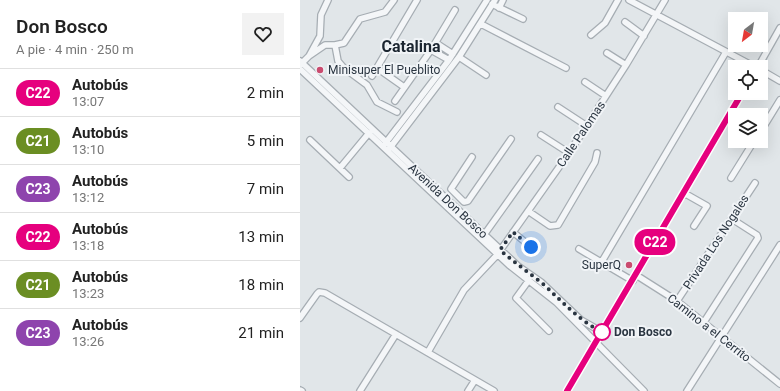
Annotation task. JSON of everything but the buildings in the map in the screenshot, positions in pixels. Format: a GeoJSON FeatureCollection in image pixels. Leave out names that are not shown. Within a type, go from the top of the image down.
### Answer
{"type":"FeatureCollection","features":[{"type":"Feature","properties":{"kind":"street"},"geometry":{"type":"LineString","coordinates":[[301,65],[309,56],[320,36],[321,13],[328,0]]}},
{"type":"Feature","properties":{"kind":"street"},"geometry":{"type":"LineString","coordinates":[[309,56],[325,45],[344,43],[360,19],[385,12],[394,0]]}},
{"type":"Feature","properties":{"kind":"street"},"geometry":{"type":"LineString","coordinates":[[372,76],[417,0]]}},
{"type":"Feature","properties":{"kind":"street"},"geometry":{"type":"LineString","coordinates":[[387,147],[449,60],[486,0]]}},
{"type":"Feature","properties":{"kind":"street"},"geometry":{"type":"LineString","coordinates":[[499,8],[503,0]]}},
{"type":"Feature","properties":{"kind":"street"},"geometry":{"type":"LineString","coordinates":[[591,35],[605,23],[618,0]]}},
{"type":"Feature","properties":{"kind":"street"},"geometry":{"type":"LineString","coordinates":[[629,0],[656,16],[742,60]]}},
{"type":"Feature","properties":{"kind":"street","name":"Calle Palomas"},"geometry":{"type":"LineString","coordinates":[[428,352],[464,290],[499,252],[569,153],[626,65],[665,0]]}},
{"type":"Feature","properties":{"kind":"street"},"geometry":{"type":"LineString","coordinates":[[387,147],[459,57],[494,2],[499,8],[523,19]]}},
{"type":"Feature","properties":{"kind":"street"},"geometry":{"type":"LineString","coordinates":[[395,101],[432,50],[455,10]]}},
{"type":"Feature","properties":{"kind":"street"},"geometry":{"type":"LineString","coordinates":[[625,22],[644,36]]}},
{"type":"Feature","properties":{"kind":"street"},"geometry":{"type":"LineString","coordinates":[[481,24],[566,68]]}},
{"type":"Feature","properties":{"kind":"street"},"geometry":{"type":"LineString","coordinates":[[760,60],[780,28]]}},
{"type":"Feature","properties":{"kind":"street"},"geometry":{"type":"LineString","coordinates":[[436,43],[453,54]]}},
{"type":"Feature","properties":{"kind":"street"},"geometry":{"type":"LineString","coordinates":[[335,45],[340,65],[353,77],[366,85],[377,102],[397,112]]}},
{"type":"Feature","properties":{"kind":"street"},"geometry":{"type":"LineString","coordinates":[[458,46],[464,49]]}},
{"type":"Feature","properties":{"kind":"street"},"geometry":{"type":"LineString","coordinates":[[432,50],[449,60]]}},
{"type":"Feature","properties":{"kind":"street"},"geometry":{"type":"LineString","coordinates":[[602,263],[726,52]]}},
{"type":"Feature","properties":{"kind":"street"},"geometry":{"type":"LineString","coordinates":[[607,53],[626,65]]}},
{"type":"Feature","properties":{"kind":"street"},"geometry":{"type":"LineString","coordinates":[[459,57],[486,75]]}},
{"type":"Feature","properties":{"kind":"street","name":"Avenida Don Bosco"},"geometry":{"type":"LineString","coordinates":[[301,65],[369,133],[453,205],[484,235],[514,270],[556,302],[644,391]]}},
{"type":"Feature","properties":{"kind":"street","name":"Avenida Don Bosco"},"geometry":{"type":"LineString","coordinates":[[301,65],[499,252],[541,282],[581,320],[602,332]]}},
{"type":"Feature","properties":{"kind":"street"},"geometry":{"type":"LineString","coordinates":[[377,68],[404,87]]}},
{"type":"Feature","properties":{"kind":"street"},"geometry":{"type":"LineString","coordinates":[[768,74],[780,81]]}},
{"type":"Feature","properties":{"kind":"street"},"geometry":{"type":"LineString","coordinates":[[585,82],[606,96]]}},
{"type":"Feature","properties":{"kind":"street"},"geometry":{"type":"LineString","coordinates":[[567,391],[738,100]]}},
{"type":"Feature","properties":{"kind":"street"},"geometry":{"type":"LineString","coordinates":[[768,119],[780,100]]}},
{"type":"Feature","properties":{"kind":"street"},"geometry":{"type":"LineString","coordinates":[[558,107],[587,126]]}},
{"type":"Feature","properties":{"kind":"street"},"geometry":{"type":"LineString","coordinates":[[340,168],[369,133]]}},
{"type":"Feature","properties":{"kind":"street"},"geometry":{"type":"LineString","coordinates":[[541,135],[569,153]]}},
{"type":"Feature","properties":{"kind":"street"},"geometry":{"type":"LineString","coordinates":[[472,157],[451,189],[464,202],[468,200],[511,139]]}},
{"type":"Feature","properties":{"kind":"street"},"geometry":{"type":"LineString","coordinates":[[310,140],[349,177]]}},
{"type":"Feature","properties":{"kind":"street"},"geometry":{"type":"LineString","coordinates":[[731,178],[750,148]]}},
{"type":"Feature","properties":{"kind":"street"},"geometry":{"type":"LineString","coordinates":[[528,210],[550,226],[558,225],[595,162],[597,153]]}},
{"type":"Feature","properties":{"kind":"street"},"geometry":{"type":"LineString","coordinates":[[484,235],[538,159]]}},
{"type":"Feature","properties":{"kind":"street","name":"Privada Los Nogales"},"geometry":{"type":"LineString","coordinates":[[677,301],[755,183]]}},
{"type":"Feature","properties":{"kind":"street"},"geometry":{"type":"LineString","coordinates":[[684,193],[707,206],[694,226]]}},
{"type":"Feature","properties":{"kind":"street"},"geometry":{"type":"LineString","coordinates":[[453,205],[458,197]]}},
{"type":"Feature","properties":{"kind":"street"},"geometry":{"type":"LineString","coordinates":[[704,322],[758,238],[757,235],[732,219]]}},
{"type":"Feature","properties":{"kind":"street"},"geometry":{"type":"LineString","coordinates":[[513,232],[531,247]]}},
{"type":"Feature","properties":{"kind":"street"},"geometry":{"type":"LineString","coordinates":[[687,391],[780,245]]}},
{"type":"Feature","properties":{"kind":"street"},"geometry":{"type":"LineString","coordinates":[[578,249],[633,281]]}},
{"type":"Feature","properties":{"kind":"street","name":"Camino a el Cerrito"},"geometry":{"type":"LineString","coordinates":[[636,275],[677,301],[780,384]]}},
{"type":"Feature","properties":{"kind":"street"},"geometry":{"type":"LineString","coordinates":[[529,280],[516,298],[549,331]]}},
{"type":"Feature","properties":{"kind":"street"},"geometry":{"type":"LineString","coordinates":[[300,318],[319,292],[325,293],[494,391]]}},
{"type":"Feature","properties":{"kind":"street"},"geometry":{"type":"LineString","coordinates":[[360,391],[396,334]]}},
{"type":"Feature","properties":{"kind":"street"},"geometry":{"type":"LineString","coordinates":[[468,391],[475,380]]}},
{"type":"Feature","properties":{"kind":"bus line","name":"C22"},"geometry":{"type":"LineString","coordinates":[[567,391],[738,100]]}},
{"type":"Feature","properties":{"kind":"place","name":"Minisuper El Pueblito"},"geometry":{"type":"Point","coordinates":[320,70]}},
{"type":"Feature","properties":{"kind":"place","name":"SuperQ"},"geometry":{"type":"Point","coordinates":[629,265]}},
{"type":"Feature","properties":{"kind":"place","name":"Don Bosco"},"geometry":{"type":"Point","coordinates":[602,332]}},
{"type":"Feature","properties":{"kind":"district","name":"Catalina"},"geometry":{"type":"Point","coordinates":[411,46]}},
{"type":"Feature","properties":{"kind":"route"},"geometry":{"type":"LineString","coordinates":[[531,247],[513,232],[500,250],[518,266],[541,282],[581,320],[602,332]]}}]}
